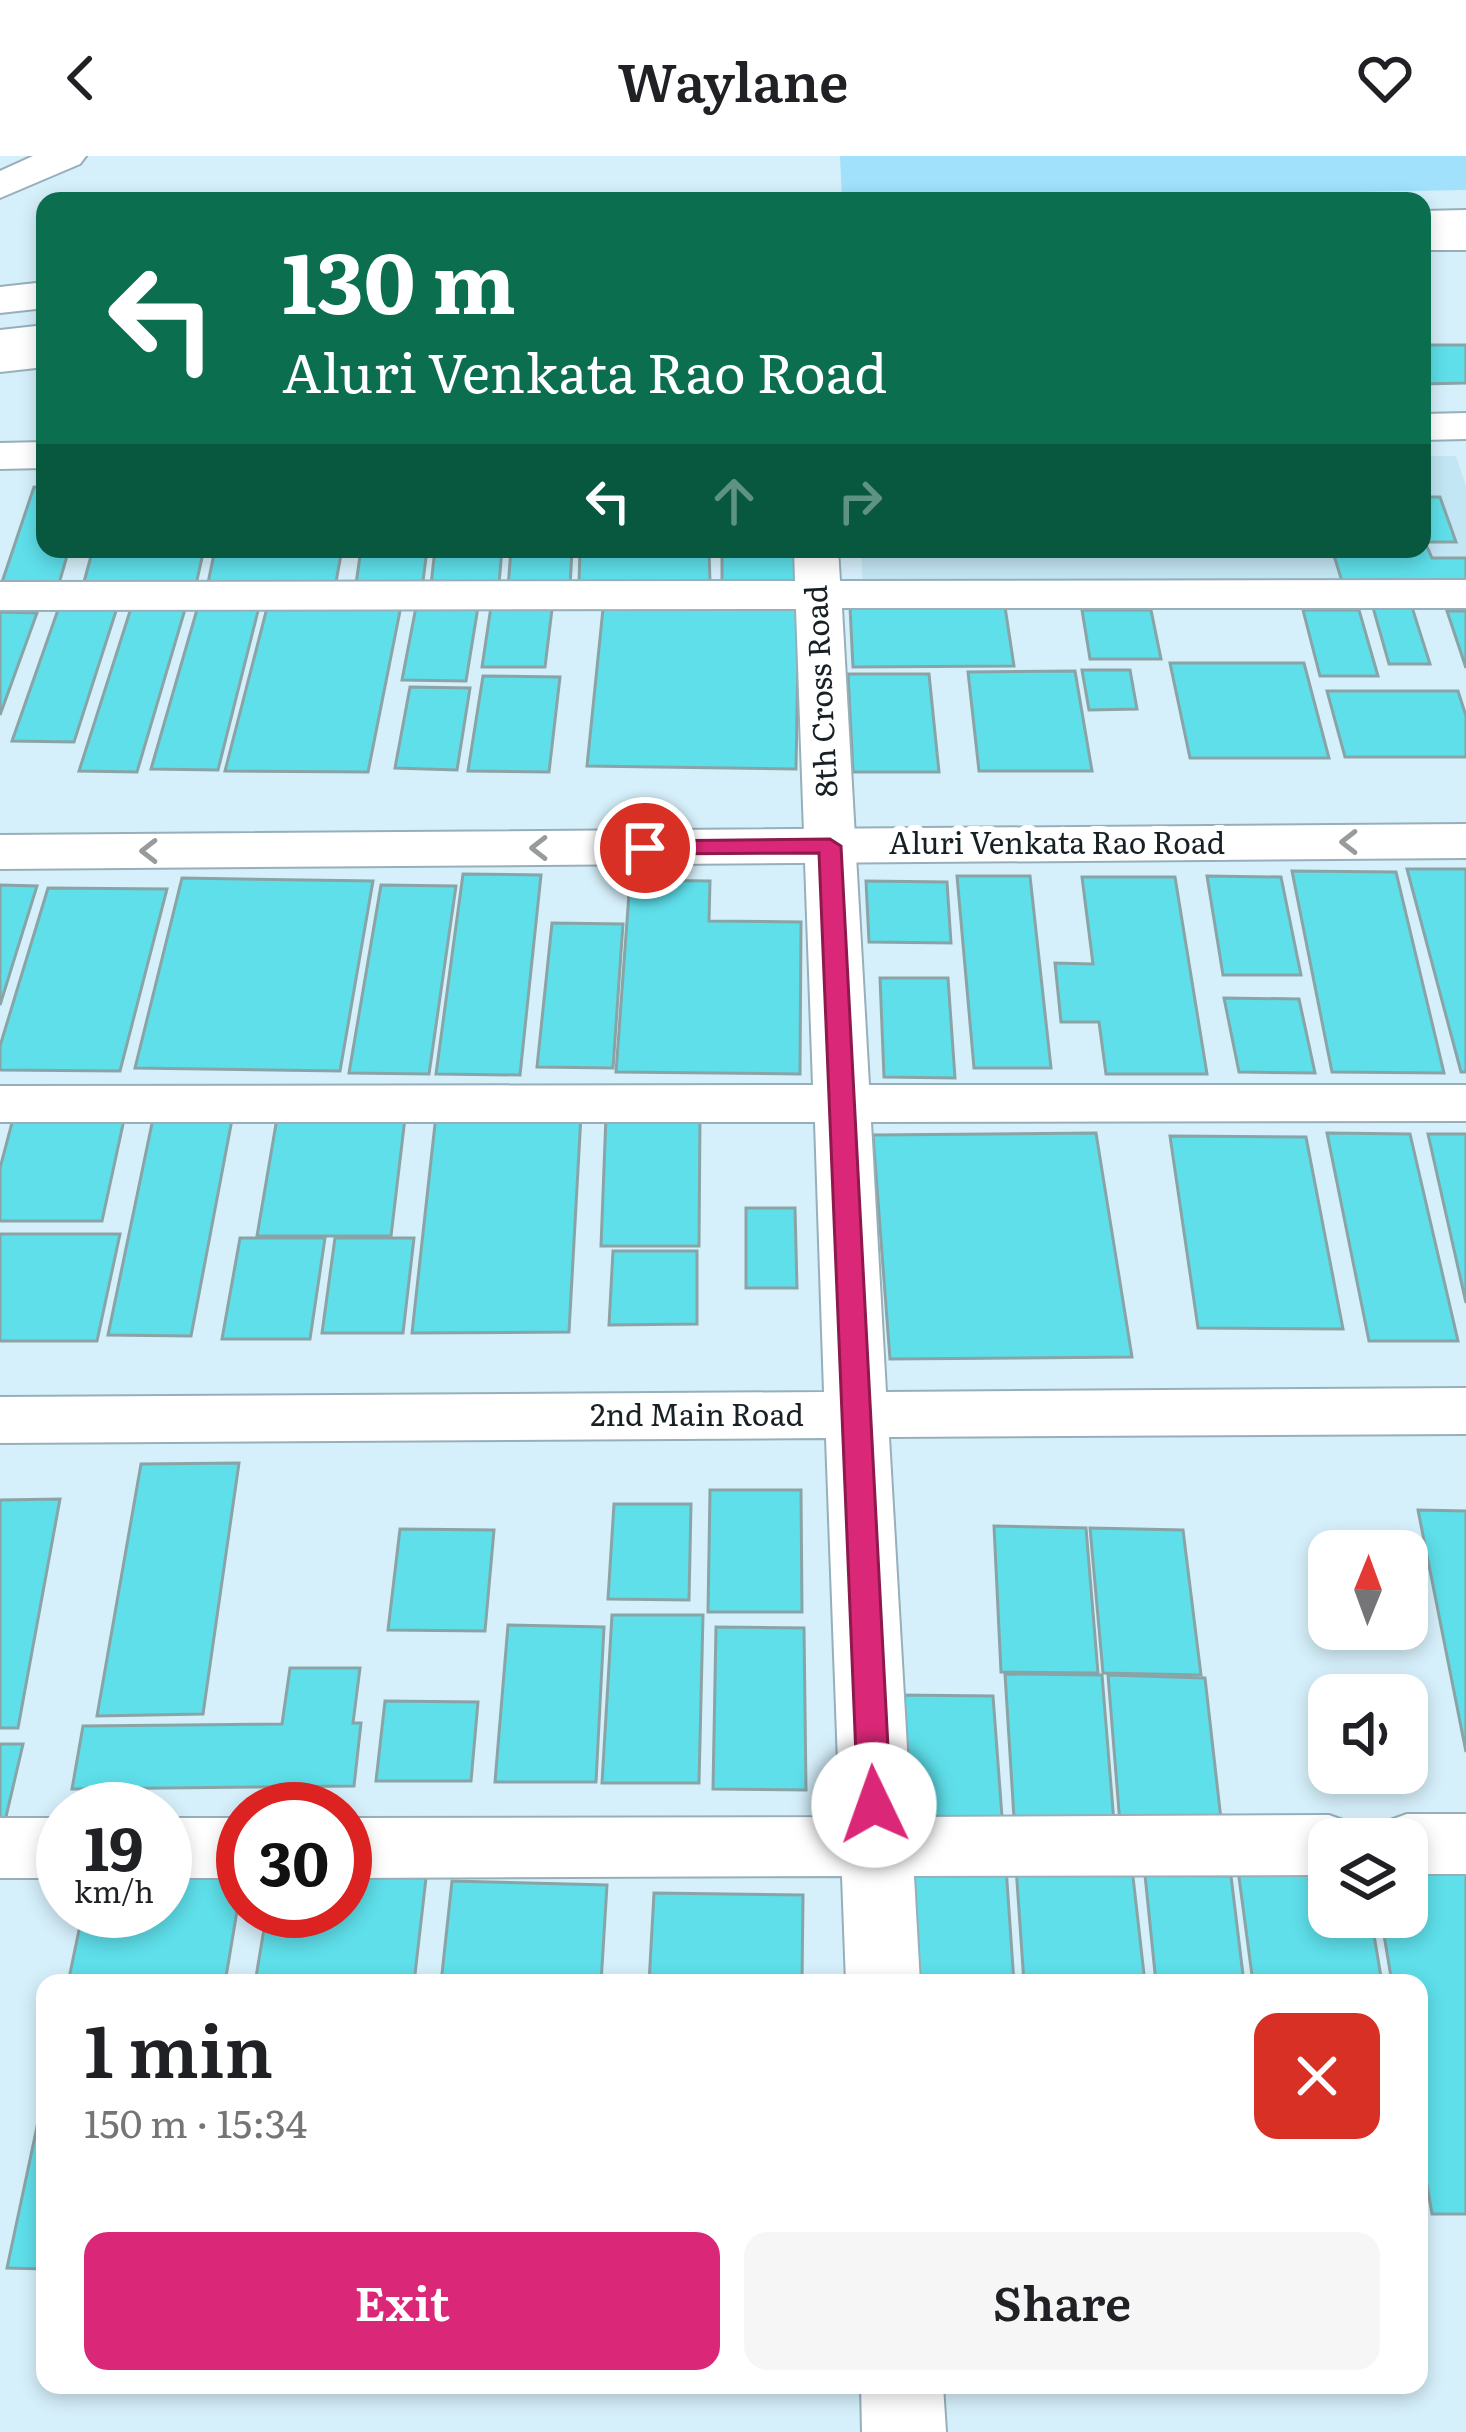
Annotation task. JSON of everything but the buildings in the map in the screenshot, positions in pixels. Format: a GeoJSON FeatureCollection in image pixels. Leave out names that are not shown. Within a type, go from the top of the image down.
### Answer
{"type":"FeatureCollection","features":[{"type":"Feature","properties":{"kind":"main road"},"geometry":{"type":"LineString","coordinates":[[0,186],[66,156]]}},
{"type":"Feature","properties":{"kind":"main road"},"geometry":{"type":"LineString","coordinates":[[1431,223],[1466,222]]}},
{"type":"Feature","properties":{"kind":"main road"},"geometry":{"type":"LineString","coordinates":[[1431,237],[1466,237]]}},
{"type":"Feature","properties":{"kind":"main road"},"geometry":{"type":"LineString","coordinates":[[1431,257],[1466,256]]}},
{"type":"Feature","properties":{"kind":"main road"},"geometry":{"type":"LineString","coordinates":[[1431,268],[1466,268]]}},
{"type":"Feature","properties":{"kind":"main road"},"geometry":{"type":"LineString","coordinates":[[0,300],[36,296]]}},
{"type":"Feature","properties":{"kind":"main road"},"geometry":{"type":"LineString","coordinates":[[0,327],[36,323]]}},
{"type":"Feature","properties":{"kind":"main road"},"geometry":{"type":"LineString","coordinates":[[0,343],[36,339]]}},
{"type":"Feature","properties":{"kind":"main road"},"geometry":{"type":"LineString","coordinates":[[0,359],[36,355]]}},
{"type":"Feature","properties":{"kind":"main road","name":"Aluri Venkata Rao Road"},"geometry":{"type":"LineString","coordinates":[[0,853],[1466,841]]}},
{"type":"Feature","properties":{"kind":"street"},"geometry":{"type":"LineString","coordinates":[[1431,427],[1466,426]]}},
{"type":"Feature","properties":{"kind":"street"},"geometry":{"type":"LineString","coordinates":[[0,457],[36,455]]}},
{"type":"Feature","properties":{"kind":"street"},"geometry":{"type":"LineString","coordinates":[[0,596],[817,572],[1466,594]]}},
{"type":"Feature","properties":{"kind":"street","name":"8th Cross Road"},"geometry":{"type":"LineString","coordinates":[[817,572],[883,1974]]}},
{"type":"Feature","properties":{"kind":"street"},"geometry":{"type":"LineString","coordinates":[[0,1104],[1466,1103]]}},
{"type":"Feature","properties":{"kind":"street","name":"2nd Main Road"},"geometry":{"type":"LineString","coordinates":[[0,1420],[1466,1411]]}},
{"type":"Feature","properties":{"kind":"street"},"geometry":{"type":"LineString","coordinates":[[1428,1844],[1466,1844]]}},
{"type":"Feature","properties":{"kind":"street"},"geometry":{"type":"LineString","coordinates":[[372,1848],[1308,1845]]}},
{"type":"Feature","properties":{"kind":"street"},"geometry":{"type":"LineString","coordinates":[[0,1848],[36,1848]]}},
{"type":"Feature","properties":{"kind":"street"},"geometry":{"type":"LineString","coordinates":[[902,2394],[904,2432]]}},
{"type":"Feature","properties":{"kind":"shaded area"},"geometry":{"type":"Polygon","coordinates":[[[840,156],[1466,156],[1466,190],[842,192],[840,156]]]}},
{"type":"Feature","properties":{"kind":"shaded area"},"geometry":{"type":"Polygon","coordinates":[[[1431,456],[1456,456],[1466,486],[1466,591],[863,588],[861,558],[1431,558],[1431,456]]]}},
{"type":"Feature","properties":{"kind":"route"},"geometry":{"type":"LineString","coordinates":[[645,848],[830,846],[874,1805]]}}]}
